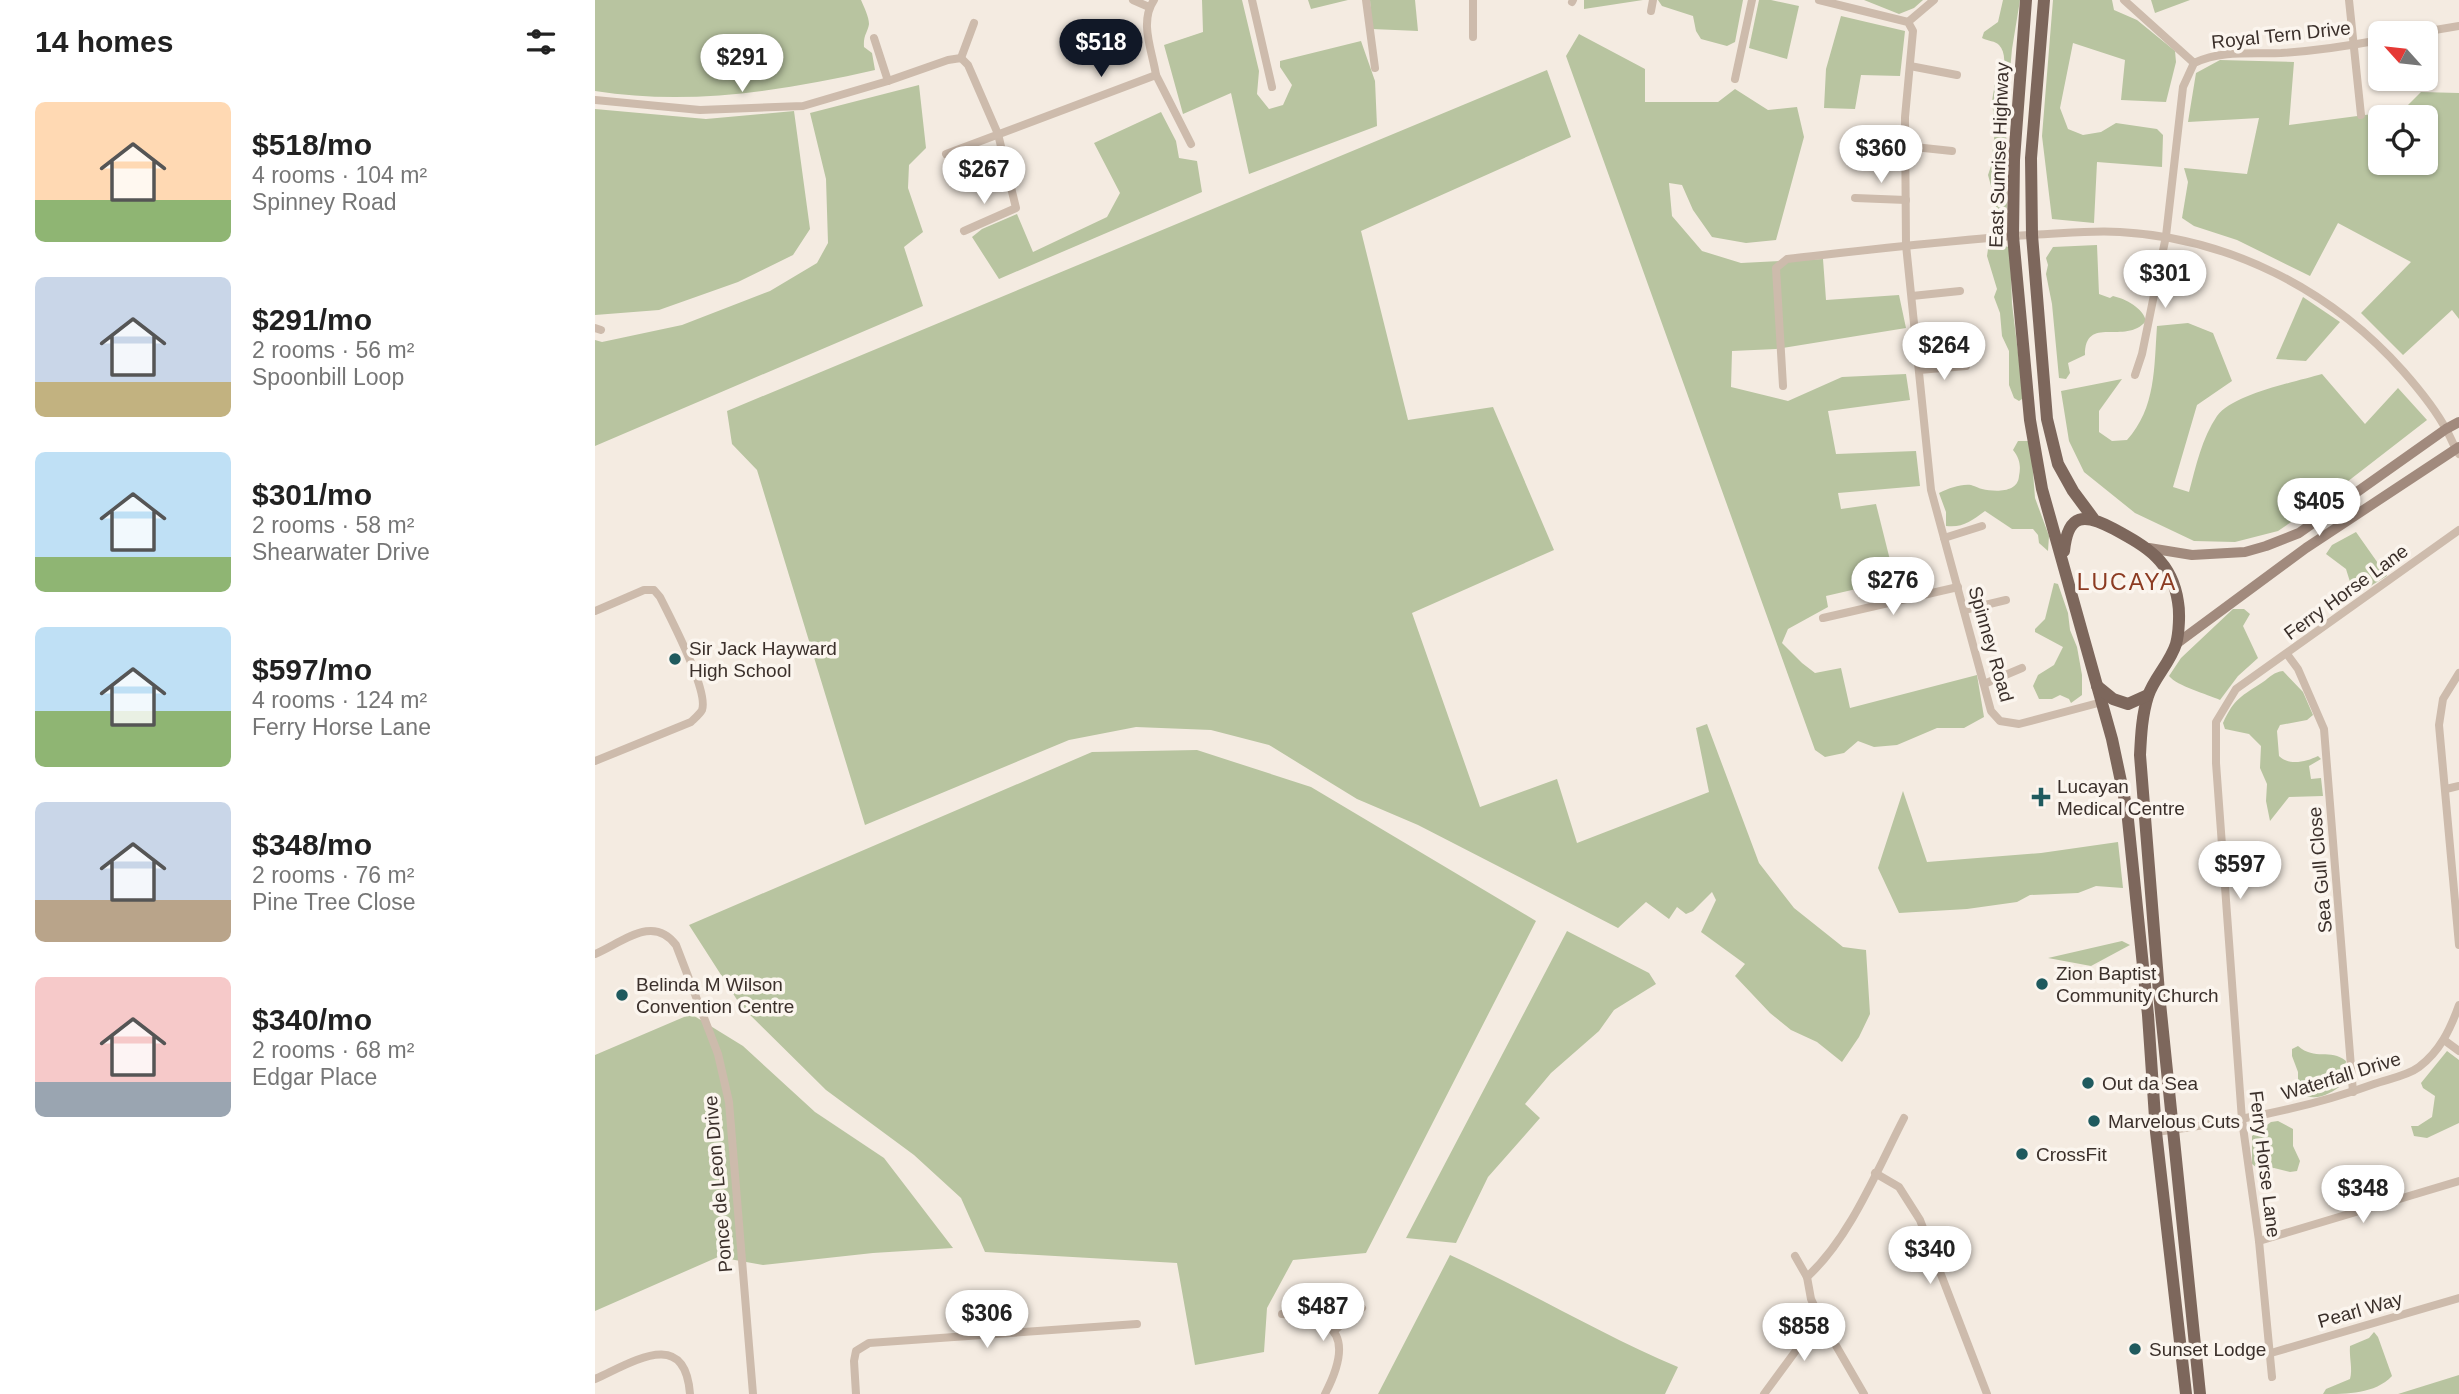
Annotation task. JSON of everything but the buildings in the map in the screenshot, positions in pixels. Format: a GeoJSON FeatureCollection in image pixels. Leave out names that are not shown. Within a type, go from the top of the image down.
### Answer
{"type":"FeatureCollection","features":[{"type":"Feature","properties":{"kind":"main road","name":"East Sunrise Highway"},"geometry":{"type":"LineString","coordinates":[[2026,0],[2014,160],[2013,236],[2030,420],[2042,489],[2097,686]]}},
{"type":"Feature","properties":{"kind":"main road","name":"East Sunrise Highway"},"geometry":{"type":"LineString","coordinates":[[2044,0],[2031,158],[2032,235],[2047,419],[2058,464],[2093,518]]}},
{"type":"Feature","properties":{"kind":"main road"},"geometry":{"type":"LineString","coordinates":[[2063,558],[2066,535],[2071,524],[2081,519],[2093,518],[2149,548],[2192,555],[2245,552],[2266,546],[2299,533],[2459,422]]}},
{"type":"Feature","properties":{"kind":"main road"},"geometry":{"type":"LineString","coordinates":[[2176,644],[2306,548],[2458,450]]}},
{"type":"Feature","properties":{"kind":"main road"},"geometry":{"type":"LineString","coordinates":[[2149,548],[2168,572],[2179,605],[2176,644],[2148,695],[2140,755],[2159,993],[2200,1394]]}},
{"type":"Feature","properties":{"kind":"main road"},"geometry":{"type":"LineString","coordinates":[[2097,686],[2113,699],[2128,704],[2148,695]]}},
{"type":"Feature","properties":{"kind":"main road"},"geometry":{"type":"LineString","coordinates":[[2097,686],[2112,739],[2127,810],[2148,1014],[2155,1132],[2186,1394]]}},
{"type":"Feature","properties":{"kind":"street"},"geometry":{"type":"LineString","coordinates":[[1133,0],[1151,4],[1145,22],[1156,75],[1191,144]]}},
{"type":"Feature","properties":{"kind":"street"},"geometry":{"type":"LineString","coordinates":[[1252,0],[1272,87]]}},
{"type":"Feature","properties":{"kind":"street"},"geometry":{"type":"LineString","coordinates":[[1366,0],[1375,68]]}},
{"type":"Feature","properties":{"kind":"street"},"geometry":{"type":"LineString","coordinates":[[1473,0],[1473,37]]}},
{"type":"Feature","properties":{"kind":"street"},"geometry":{"type":"LineString","coordinates":[[1651,11],[1653,0]]}},
{"type":"Feature","properties":{"kind":"street"},"geometry":{"type":"LineString","coordinates":[[1735,79],[1752,0]]}},
{"type":"Feature","properties":{"kind":"street"},"geometry":{"type":"LineString","coordinates":[[1819,0],[1858,5],[1908,22],[1934,0]]}},
{"type":"Feature","properties":{"kind":"street"},"geometry":{"type":"LineString","coordinates":[[2124,0],[2194,63]]}},
{"type":"Feature","properties":{"kind":"street"},"geometry":{"type":"LineString","coordinates":[[2349,0],[2361,115]]}},
{"type":"Feature","properties":{"kind":"street","name":"Spinney Road"},"geometry":{"type":"LineString","coordinates":[[1908,22],[1913,31],[1905,117],[1906,245],[1931,490],[1991,710],[2000,721],[2018,724],[2102,702]]}},
{"type":"Feature","properties":{"kind":"street"},"geometry":{"type":"LineString","coordinates":[[961,58],[974,23]]}},
{"type":"Feature","properties":{"kind":"street"},"geometry":{"type":"LineString","coordinates":[[2438,30],[2459,26]]}},
{"type":"Feature","properties":{"kind":"street"},"geometry":{"type":"LineString","coordinates":[[874,38],[888,80]]}},
{"type":"Feature","properties":{"kind":"street","name":"Royal Tern Drive"},"geometry":{"type":"LineString","coordinates":[[2135,374],[2166,236],[2183,87],[2194,63],[2209,56],[2281,53],[2368,42]]}},
{"type":"Feature","properties":{"kind":"street"},"geometry":{"type":"LineString","coordinates":[[595,100],[700,110],[803,106],[961,58]]}},
{"type":"Feature","properties":{"kind":"street"},"geometry":{"type":"LineString","coordinates":[[961,58],[968,65],[998,134],[1016,208],[964,231]]}},
{"type":"Feature","properties":{"kind":"street"},"geometry":{"type":"LineString","coordinates":[[1910,66],[1957,75]]}},
{"type":"Feature","properties":{"kind":"street"},"geometry":{"type":"LineString","coordinates":[[946,154],[1156,75]]}},
{"type":"Feature","properties":{"kind":"street"},"geometry":{"type":"LineString","coordinates":[[1905,146],[1952,151]]}},
{"type":"Feature","properties":{"kind":"street"},"geometry":{"type":"LineString","coordinates":[[1855,198],[1906,200]]}},
{"type":"Feature","properties":{"kind":"street"},"geometry":{"type":"LineString","coordinates":[[1783,386],[1776,268],[1787,259],[1906,245],[2071,232],[2166,236],[2233,253],[2295,282],[2358,327],[2403,372],[2446,429],[2458,450]]}},
{"type":"Feature","properties":{"kind":"street"},"geometry":{"type":"LineString","coordinates":[[1912,296],[1960,291]]}},
{"type":"Feature","properties":{"kind":"street"},"geometry":{"type":"LineString","coordinates":[[1919,370],[1966,366]]}},
{"type":"Feature","properties":{"kind":"street"},"geometry":{"type":"LineString","coordinates":[[1944,538],[1982,526]]}},
{"type":"Feature","properties":{"kind":"street","name":"Ferry Horse Lane"},"geometry":{"type":"LineString","coordinates":[[2272,1377],[2259,1241],[2242,1120],[2219,815],[2215,722],[2236,689],[2261,669],[2287,654],[2459,530]]}},
{"type":"Feature","properties":{"kind":"street"},"geometry":{"type":"LineString","coordinates":[[1823,618],[1958,587]]}},
{"type":"Feature","properties":{"kind":"street"},"geometry":{"type":"LineString","coordinates":[[595,611],[644,590],[655,590],[699,683],[703,700],[702,711],[691,722],[595,761]]}},
{"type":"Feature","properties":{"kind":"street"},"geometry":{"type":"LineString","coordinates":[[1964,610],[2006,600]]}},
{"type":"Feature","properties":{"kind":"street","name":"Sea Gull Close"},"geometry":{"type":"LineString","coordinates":[[2287,654],[2298,669],[2324,729],[2353,1092]]}},
{"type":"Feature","properties":{"kind":"street"},"geometry":{"type":"LineString","coordinates":[[1984,684],[2022,668]]}},
{"type":"Feature","properties":{"kind":"street"},"geometry":{"type":"LineString","coordinates":[[2459,673],[2443,699],[2439,725],[2459,945]]}},
{"type":"Feature","properties":{"kind":"street"},"geometry":{"type":"LineString","coordinates":[[2446,789],[2459,786]]}},
{"type":"Feature","properties":{"kind":"street","name":"Ponce de Leon Drive"},"geometry":{"type":"LineString","coordinates":[[595,954],[641,932],[658,929],[670,936],[676,945],[702,1008],[718,1054],[729,1102],[753,1394]]}},
{"type":"Feature","properties":{"kind":"street","name":"Waterfall Drive"},"geometry":{"type":"LineString","coordinates":[[2155,1132],[2292,1110],[2416,1069],[2438,1050],[2459,1005]]}},
{"type":"Feature","properties":{"kind":"street"},"geometry":{"type":"LineString","coordinates":[[2444,1040],[2459,1051]]}},
{"type":"Feature","properties":{"kind":"street"},"geometry":{"type":"LineString","coordinates":[[1807,1277],[1825,1261],[1841,1239],[1904,1118]]}},
{"type":"Feature","properties":{"kind":"street"},"geometry":{"type":"LineString","coordinates":[[1875,1174],[1899,1187],[1920,1220],[1987,1394]]}},
{"type":"Feature","properties":{"kind":"street"},"geometry":{"type":"LineString","coordinates":[[2259,1241],[2459,1181]]}},
{"type":"Feature","properties":{"kind":"street"},"geometry":{"type":"LineString","coordinates":[[1795,1256],[1807,1277],[1811,1299],[1820,1318],[1864,1394]]}},
{"type":"Feature","properties":{"kind":"street","name":"Pearl Way"},"geometry":{"type":"LineString","coordinates":[[2271,1353],[2459,1298]]}},
{"type":"Feature","properties":{"kind":"street"},"geometry":{"type":"LineString","coordinates":[[1335,1330],[1362,1308]]}},
{"type":"Feature","properties":{"kind":"street"},"geometry":{"type":"LineString","coordinates":[[1282,1314],[1306,1315],[1324,1321],[1335,1330],[1339,1349],[1336,1373],[1325,1394]]}},
{"type":"Feature","properties":{"kind":"street"},"geometry":{"type":"LineString","coordinates":[[1768,1392],[1820,1318]]}},
{"type":"Feature","properties":{"kind":"street"},"geometry":{"type":"LineString","coordinates":[[856,1394],[853,1361],[856,1351],[869,1343],[1137,1324]]}},
{"type":"Feature","properties":{"kind":"street"},"geometry":{"type":"LineString","coordinates":[[595,1378],[649,1356],[664,1353],[684,1366],[690,1394]]}},
{"type":"Feature","properties":{"kind":"green space"},"geometry":{"type":"Polygon","coordinates":[[[595,0],[861,0],[869,24],[864,47],[872,53],[875,70],[736,94],[665,97],[595,91],[595,0]]]}},
{"type":"Feature","properties":{"kind":"green space"},"geometry":{"type":"Polygon","coordinates":[[[1202,0],[1242,0],[1259,71],[1257,94],[1269,109],[1283,105],[1292,85],[1280,67],[1280,61],[1361,41],[1375,81],[1377,126],[1249,174],[1231,93],[1183,114],[1164,45],[1203,32],[1202,0]]]}},
{"type":"Feature","properties":{"kind":"green space"},"geometry":{"type":"Polygon","coordinates":[[[1308,0],[1348,0],[1311,9],[1308,0]]]}},
{"type":"Feature","properties":{"kind":"green space"},"geometry":{"type":"Polygon","coordinates":[[[1370,0],[1415,0],[1418,31],[1372,29],[1370,0]]]}},
{"type":"Feature","properties":{"kind":"green space"},"geometry":{"type":"Polygon","coordinates":[[[1584,0],[1643,0],[1584,9],[1584,0]]]}},
{"type":"Feature","properties":{"kind":"green space"},"geometry":{"type":"Polygon","coordinates":[[[1658,0],[1743,0],[1735,42],[1727,46],[1701,39],[1693,16],[1662,6],[1658,0]]]}},
{"type":"Feature","properties":{"kind":"green space"},"geometry":{"type":"Polygon","coordinates":[[[1759,0],[1799,6],[1787,59],[1749,48],[1759,0]]]}},
{"type":"Feature","properties":{"kind":"green space"},"geometry":{"type":"Polygon","coordinates":[[[1864,0],[1923,0],[1914,8],[1899,14],[1864,0]]]}},
{"type":"Feature","properties":{"kind":"green space"},"geometry":{"type":"Polygon","coordinates":[[[2003,0],[2020,0],[2006,113],[2007,206],[2004,220],[1999,224],[1996,223],[1996,204],[1988,175],[1995,130],[1992,101],[1996,78],[2002,75],[2004,60],[1999,45],[1982,38],[1984,32],[1998,22],[2003,0]]]}},
{"type":"Feature","properties":{"kind":"green space"},"geometry":{"type":"Polygon","coordinates":[[[2053,0],[2112,0],[2114,10],[2137,20],[2175,51],[2176,62],[2166,102],[2121,100],[2125,60],[2073,43],[2060,108],[2068,129],[2083,135],[2101,132],[2116,123],[2157,129],[2163,135],[2162,167],[2097,162],[2094,223],[2052,219],[2042,136],[2053,0]]]}},
{"type":"Feature","properties":{"kind":"green space"},"geometry":{"type":"Polygon","coordinates":[[[2151,0],[2190,0],[2155,13],[2151,0]]]}},
{"type":"Feature","properties":{"kind":"green space"},"geometry":{"type":"Polygon","coordinates":[[[1841,16],[1905,31],[1900,76],[1861,75],[1855,109],[1824,108],[1826,69],[1841,16]]]}},
{"type":"Feature","properties":{"kind":"green space"},"geometry":{"type":"Polygon","coordinates":[[[1579,34],[1645,69],[1645,102],[1718,102],[1735,89],[1768,110],[1797,107],[1804,137],[1776,240],[1746,243],[1712,237],[1693,210],[1682,185],[1669,183],[1672,216],[1702,251],[1741,263],[1823,259],[1826,300],[1899,295],[1906,328],[1776,349],[1732,351],[1731,387],[1788,401],[1842,377],[1906,374],[1910,400],[1828,411],[1836,454],[1916,451],[1920,486],[1838,493],[1841,509],[1876,504],[1895,580],[1826,596],[1828,607],[1788,629],[1782,643],[1815,673],[1841,668],[1850,708],[1977,675],[1984,717],[1964,728],[1937,728],[1897,745],[1874,747],[1858,741],[1844,753],[1825,757],[1815,750],[1566,56],[1579,34]]]}},
{"type":"Feature","properties":{"kind":"green space"},"geometry":{"type":"Polygon","coordinates":[[[2220,60],[2294,62],[2289,125],[2368,115],[2368,175],[2438,175],[2438,105],[2408,105],[2421,92],[2459,93],[2459,319],[2452,310],[2403,355],[2361,313],[2411,262],[2338,223],[2310,276],[2237,240],[2194,226],[2182,218],[2188,182],[2184,168],[2247,174],[2259,118],[2188,122],[2196,73],[2220,60]]]}},
{"type":"Feature","properties":{"kind":"green space"},"geometry":{"type":"Polygon","coordinates":[[[1547,70],[1571,137],[1361,231],[1408,420],[1493,407],[1554,550],[1412,613],[1480,807],[1557,779],[1577,843],[1709,792],[1696,728],[1707,724],[1759,863],[1794,908],[1843,947],[1866,950],[1870,1014],[1842,1062],[1817,1042],[1791,1030],[1770,1013],[1735,976],[1745,964],[1701,932],[1716,900],[1712,892],[1693,911],[1686,914],[1677,907],[1669,919],[1646,902],[1618,928],[1418,825],[1357,799],[1269,745],[1211,730],[1136,727],[1069,740],[865,825],[757,470],[732,444],[727,411],[1547,70]]]}},
{"type":"Feature","properties":{"kind":"green space"},"geometry":{"type":"Polygon","coordinates":[[[919,85],[926,148],[909,165],[908,188],[923,232],[904,247],[923,306],[595,446],[595,340],[602,342],[682,325],[770,291],[817,263],[828,243],[826,179],[810,113],[919,85]]]}},
{"type":"Feature","properties":{"kind":"green space"},"geometry":{"type":"Polygon","coordinates":[[[595,109],[706,119],[794,111],[810,229],[793,255],[738,282],[659,310],[595,315],[595,109]]]}},
{"type":"Feature","properties":{"kind":"green space"},"geometry":{"type":"Polygon","coordinates":[[[1161,112],[1176,141],[1179,158],[1197,161],[1202,192],[999,279],[972,237],[982,229],[1017,214],[1033,252],[1107,217],[1120,193],[1094,143],[1161,112]]]}},
{"type":"Feature","properties":{"kind":"green space"},"geometry":{"type":"Polygon","coordinates":[[[1993,244],[2009,247],[2010,250],[2012,304],[2023,393],[2019,401],[2014,398],[2009,385],[2009,351],[2002,336],[2000,313],[1994,297],[1997,289],[1987,256],[1988,249],[1993,244]]]}},
{"type":"Feature","properties":{"kind":"green space"},"geometry":{"type":"Polygon","coordinates":[[[2097,245],[2099,294],[2128,302],[2138,308],[2146,321],[2128,331],[2092,336],[2087,343],[2085,355],[2068,363],[2070,373],[2066,379],[2059,378],[2046,258],[2053,247],[2097,245]]]}},
{"type":"Feature","properties":{"kind":"green space"},"geometry":{"type":"Polygon","coordinates":[[[2303,297],[2340,322],[2306,361],[2276,359],[2303,297]]]}},
{"type":"Feature","properties":{"kind":"green space"},"geometry":{"type":"Polygon","coordinates":[[[2188,323],[2213,333],[2232,381],[2197,405],[2173,487],[2189,492],[2207,434],[2225,408],[2250,395],[2322,374],[2365,424],[2398,388],[2427,420],[2325,499],[2278,531],[2235,542],[2194,541],[2135,513],[2084,472],[2069,441],[2061,391],[2122,379],[2099,411],[2099,432],[2112,441],[2127,440],[2143,414],[2152,386],[2157,326],[2188,323]]]}},
{"type":"Feature","properties":{"kind":"green space"},"geometry":{"type":"Polygon","coordinates":[[[2018,441],[2028,441],[2031,447],[2035,498],[2049,536],[2048,551],[2039,543],[2038,535],[2033,529],[2012,529],[1985,511],[1962,525],[1946,526],[1946,512],[1939,493],[1963,485],[1993,491],[2015,486],[2020,466],[2013,450],[2018,441]]]}},
{"type":"Feature","properties":{"kind":"green space"},"geometry":{"type":"Polygon","coordinates":[[[2356,532],[2387,576],[2362,591],[2351,585],[2346,569],[2326,554],[2332,545],[2356,532]]]}},
{"type":"Feature","properties":{"kind":"green space"},"geometry":{"type":"Polygon","coordinates":[[[2054,583],[2058,584],[2068,613],[2082,675],[2082,695],[2071,703],[2060,695],[2052,699],[2039,699],[2033,686],[2038,675],[2054,665],[2063,647],[2035,632],[2045,619],[2054,583]]]}},
{"type":"Feature","properties":{"kind":"green space"},"geometry":{"type":"Polygon","coordinates":[[[2233,609],[2244,609],[2250,614],[2243,626],[2258,658],[2238,676],[2220,700],[2173,680],[2169,676],[2181,658],[2233,609]]]}},
{"type":"Feature","properties":{"kind":"green space"},"geometry":{"type":"Polygon","coordinates":[[[2283,671],[2303,692],[2313,715],[2307,720],[2280,725],[2277,731],[2279,756],[2298,762],[2318,756],[2321,759],[2309,766],[2311,779],[2321,778],[2323,796],[2289,797],[2270,821],[2266,801],[2267,784],[2260,768],[2261,746],[2249,734],[2225,729],[2223,723],[2239,698],[2272,675],[2283,671]]]}},
{"type":"Feature","properties":{"kind":"green space"},"geometry":{"type":"Polygon","coordinates":[[[1197,750],[1311,787],[1536,921],[1366,1253],[1293,1260],[1267,1308],[1264,1352],[1195,1365],[1177,1263],[985,1252],[961,1198],[914,1155],[826,1090],[741,1006],[689,925],[1092,752],[1197,750]]]}},
{"type":"Feature","properties":{"kind":"green space"},"geometry":{"type":"Polygon","coordinates":[[[1903,791],[1927,862],[2041,853],[2118,842],[2123,888],[2096,886],[2078,893],[2030,895],[2017,902],[1967,909],[1899,913],[1878,868],[1903,791]]]}},
{"type":"Feature","properties":{"kind":"green space"},"geometry":{"type":"Polygon","coordinates":[[[1567,931],[1649,973],[1656,984],[1614,1010],[1599,1031],[1551,1073],[1525,1104],[1540,1118],[1488,1177],[1456,1243],[1406,1238],[1567,931]]]}},
{"type":"Feature","properties":{"kind":"green space"},"geometry":{"type":"Polygon","coordinates":[[[2122,941],[2130,945],[2091,966],[2048,958],[2122,941]]]}},
{"type":"Feature","properties":{"kind":"green space"},"geometry":{"type":"Polygon","coordinates":[[[691,1014],[743,1046],[815,1112],[884,1158],[953,1248],[873,1253],[763,1265],[718,1257],[595,1311],[595,1055],[691,1014]]]}},
{"type":"Feature","properties":{"kind":"green space"},"geometry":{"type":"Polygon","coordinates":[[[2298,1046],[2310,1053],[2334,1055],[2346,1061],[2343,1084],[2316,1097],[2298,1092],[2298,1072],[2292,1049],[2298,1046]]]}},
{"type":"Feature","properties":{"kind":"green space"},"geometry":{"type":"Polygon","coordinates":[[[2447,1051],[2459,1060],[2459,1123],[2427,1138],[2414,1136],[2411,1126],[2418,1126],[2432,1117],[2435,1096],[2423,1088],[2421,1083],[2447,1051]]]}},
{"type":"Feature","properties":{"kind":"green space"},"geometry":{"type":"Polygon","coordinates":[[[2278,1121],[2293,1129],[2293,1146],[2300,1161],[2297,1171],[2274,1168],[2260,1170],[2252,1164],[2252,1136],[2271,1122],[2278,1121]]]}},
{"type":"Feature","properties":{"kind":"green space"},"geometry":{"type":"Polygon","coordinates":[[[1450,1255],[1678,1367],[1665,1394],[1378,1394],[1450,1255]]]}},
{"type":"Feature","properties":{"kind":"green space"},"geometry":{"type":"Polygon","coordinates":[[[2374,1332],[2392,1376],[2369,1390],[2323,1394],[2326,1389],[2350,1379],[2350,1346],[2369,1338],[2374,1332]]]}},
{"type":"Feature","properties":{"kind":"green space"},"geometry":{"type":"Polygon","coordinates":[[[2459,1375],[2459,1394],[2398,1394],[2459,1375]]]}},
{"type":"Feature","properties":{"kind":"place","name":"Sir Jack Hayward High School"},"geometry":{"type":"Point","coordinates":[675,659]}},
{"type":"Feature","properties":{"kind":"place","name":"Lucayan Medical Centre"},"geometry":{"type":"Point","coordinates":[2041,797]}},
{"type":"Feature","properties":{"kind":"place","name":"Zion Baptist Community Church"},"geometry":{"type":"Point","coordinates":[2042,984]}},
{"type":"Feature","properties":{"kind":"place","name":"Belinda M Wilson Convention Centre"},"geometry":{"type":"Point","coordinates":[622,995]}},
{"type":"Feature","properties":{"kind":"place","name":"Out da Sea"},"geometry":{"type":"Point","coordinates":[2088,1083]}},
{"type":"Feature","properties":{"kind":"place","name":"Marvelous Cuts"},"geometry":{"type":"Point","coordinates":[2094,1121]}},
{"type":"Feature","properties":{"kind":"place","name":"CrossFit"},"geometry":{"type":"Point","coordinates":[2022,1154]}},
{"type":"Feature","properties":{"kind":"place","name":"Sunset Lodge"},"geometry":{"type":"Point","coordinates":[2135,1349]}},
{"type":"Feature","properties":{"kind":"district","name":"LUCAYA"},"geometry":{"type":"Point","coordinates":[2127,582]}}]}
